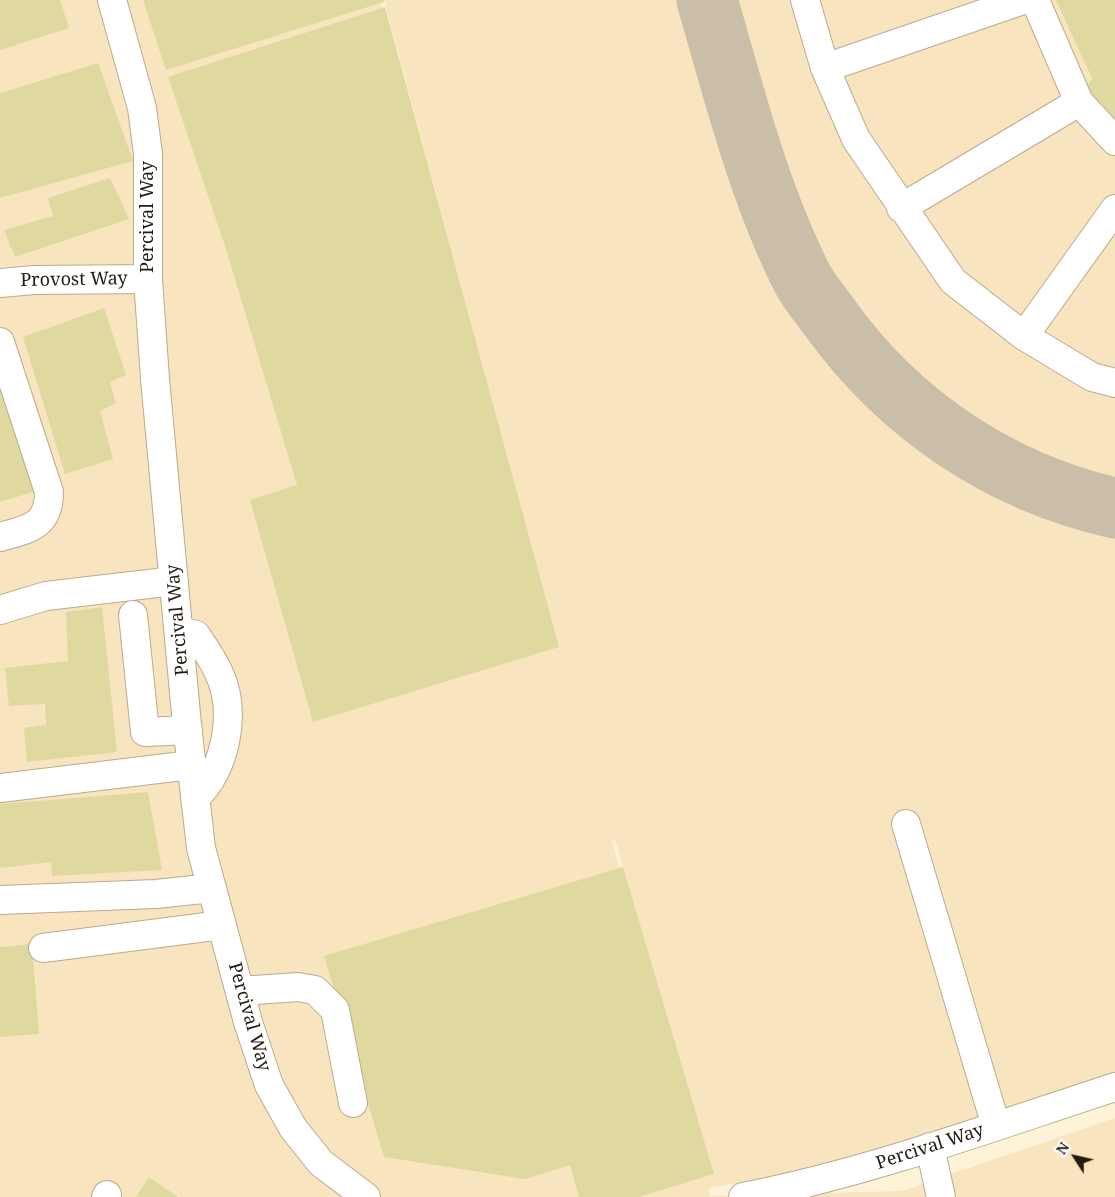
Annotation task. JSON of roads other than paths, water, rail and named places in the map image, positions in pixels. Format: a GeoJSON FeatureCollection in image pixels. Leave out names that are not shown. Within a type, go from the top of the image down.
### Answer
{"type":"FeatureCollection","features":[{"type":"Feature","properties":{"kind":"street","name":"Percival Way"},"geometry":{"type":"LineString","coordinates":[[112,0],[142,108],[147,145],[148,279],[191,765],[201,848],[240,991],[269,1085],[293,1128],[321,1163],[366,1197]]}},
{"type":"Feature","properties":{"kind":"street"},"geometry":{"type":"LineString","coordinates":[[805,0],[825,68],[856,139],[901,208],[953,281],[1024,336],[1092,377],[1115,383]]}},
{"type":"Feature","properties":{"kind":"street"},"geometry":{"type":"LineString","coordinates":[[825,68],[1023,0]]}},
{"type":"Feature","properties":{"kind":"street"},"geometry":{"type":"LineString","coordinates":[[1035,0],[1079,102],[1115,141]]}},
{"type":"Feature","properties":{"kind":"street"},"geometry":{"type":"LineString","coordinates":[[901,208],[1079,102]]}},
{"type":"Feature","properties":{"kind":"street"},"geometry":{"type":"LineString","coordinates":[[1024,336],[1115,209]]}},
{"type":"Feature","properties":{"kind":"street","name":"Provost Way"},"geometry":{"type":"LineString","coordinates":[[0,282],[148,279]]}},
{"type":"Feature","properties":{"kind":"street"},"geometry":{"type":"LineString","coordinates":[[0,342],[49,492],[49,506],[43,518],[33,528],[0,537]]}},
{"type":"Feature","properties":{"kind":"street"},"geometry":{"type":"LineString","coordinates":[[0,610],[46,596],[129,584],[174,581]]}},
{"type":"Feature","properties":{"kind":"street"},"geometry":{"type":"LineString","coordinates":[[133,614],[144,732],[188,730]]}},
{"type":"Feature","properties":{"kind":"street"},"geometry":{"type":"LineString","coordinates":[[179,631],[196,635],[219,672],[228,710],[222,757],[207,787],[195,798]]}},
{"type":"Feature","properties":{"kind":"street"},"geometry":{"type":"LineString","coordinates":[[0,788],[191,765]]}},
{"type":"Feature","properties":{"kind":"street"},"geometry":{"type":"LineString","coordinates":[[906,824],[996,1126]]}},
{"type":"Feature","properties":{"kind":"street"},"geometry":{"type":"LineString","coordinates":[[0,900],[156,894],[212,888]]}},
{"type":"Feature","properties":{"kind":"street"},"geometry":{"type":"LineString","coordinates":[[43,948],[222,925]]}},
{"type":"Feature","properties":{"kind":"street"},"geometry":{"type":"LineString","coordinates":[[240,991],[298,987],[314,990],[334,1010],[353,1103]]}},
{"type":"Feature","properties":{"kind":"street","name":"Percival Way"},"geometry":{"type":"LineString","coordinates":[[743,1197],[804,1185],[930,1147],[1115,1087]]}},
{"type":"Feature","properties":{"kind":"street"},"geometry":{"type":"LineString","coordinates":[[930,1147],[941,1197]]}}]}
